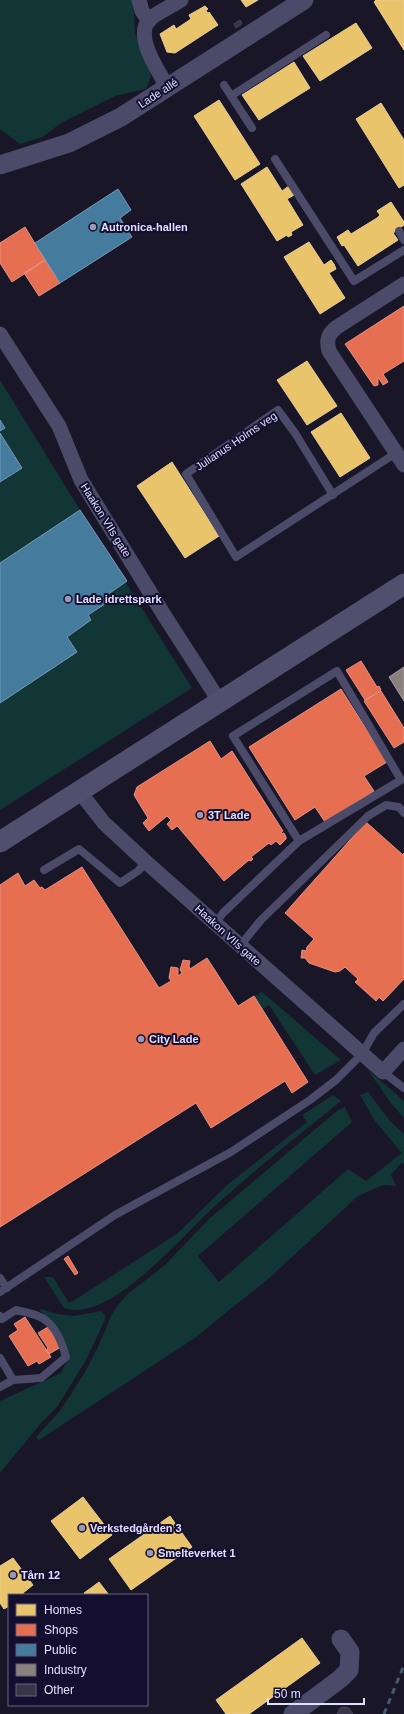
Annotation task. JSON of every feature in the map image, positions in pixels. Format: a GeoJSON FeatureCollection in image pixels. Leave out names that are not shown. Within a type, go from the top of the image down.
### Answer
{"type":"FeatureCollection","features":[{"type":"Feature","properties":{"kind":"main road"},"geometry":{"type":"LineString","coordinates":[[0,842],[404,584]]}},
{"type":"Feature","properties":{"kind":"street"},"geometry":{"type":"LineString","coordinates":[[139,0],[142,11],[149,21]]}},
{"type":"Feature","properties":{"kind":"street"},"geometry":{"type":"LineString","coordinates":[[167,87],[147,49],[144,34],[149,21],[181,0]]}},
{"type":"Feature","properties":{"kind":"street","name":"Lade allé"},"geometry":{"type":"LineString","coordinates":[[0,164],[62,145],[121,117],[304,0]]}},
{"type":"Feature","properties":{"kind":"street","name":"Julianus Holms veg"},"geometry":{"type":"LineString","coordinates":[[400,459],[329,351],[327,338],[337,327],[404,284]]}},
{"type":"Feature","properties":{"kind":"street","name":"Haakon VIIs gate"},"geometry":{"type":"LineString","coordinates":[[0,334],[59,426],[81,480],[164,615],[220,702]]}},
{"type":"Feature","properties":{"kind":"street","name":"Haakon VIIs gate"},"geometry":{"type":"LineString","coordinates":[[79,791],[104,823],[146,862],[383,1072]]}},
{"type":"Feature","properties":{"kind":"street"},"geometry":{"type":"LineString","coordinates":[[383,1072],[404,1049]]}},
{"type":"Feature","properties":{"kind":"street"},"geometry":{"type":"LineString","coordinates":[[293,1714],[340,1680],[349,1670],[350,1652],[341,1640]]}},
{"type":"Feature","properties":{"kind":"lane"},"geometry":{"type":"LineString","coordinates":[[231,96],[326,35]]}},
{"type":"Feature","properties":{"kind":"lane"},"geometry":{"type":"LineString","coordinates":[[224,85],[252,128]]}},
{"type":"Feature","properties":{"kind":"lane"},"geometry":{"type":"LineString","coordinates":[[275,159],[354,281],[404,250]]}},
{"type":"Feature","properties":{"kind":"lane"},"geometry":{"type":"LineString","coordinates":[[399,231],[404,240]]}},
{"type":"Feature","properties":{"kind":"lane","name":"Julianus Holms veg"},"geometry":{"type":"LineString","coordinates":[[333,495],[295,433],[278,410],[186,474],[236,557],[333,495],[400,459]]}},
{"type":"Feature","properties":{"kind":"lane"},"geometry":{"type":"LineString","coordinates":[[215,924],[223,913],[299,841],[402,783],[337,672],[233,736],[299,841]]}},
{"type":"Feature","properties":{"kind":"lane"},"geometry":{"type":"LineString","coordinates":[[240,946],[261,920],[368,816],[386,805],[399,807],[404,813]]}},
{"type":"Feature","properties":{"kind":"lane"},"geometry":{"type":"LineString","coordinates":[[44,870],[79,848],[120,884],[138,871],[146,862]]}},
{"type":"Feature","properties":{"kind":"lane"},"geometry":{"type":"LineString","coordinates":[[0,1278],[3,1290],[115,1215],[231,1152],[304,1104],[336,1080],[362,1054],[374,1033],[404,1004]]}},
{"type":"Feature","properties":{"kind":"lane"},"geometry":{"type":"LineString","coordinates":[[383,1072],[404,1088]]}},
{"type":"Feature","properties":{"kind":"lane"},"geometry":{"type":"LineString","coordinates":[[0,1387],[13,1380],[41,1378],[66,1357],[62,1342],[48,1322],[39,1316],[16,1310],[1,1318]]}},
{"type":"Feature","properties":{"kind":"lane"},"geometry":{"type":"LineString","coordinates":[[0,1358],[13,1380]]}},
{"type":"Feature","properties":{"kind":"green space"},"geometry":{"type":"Polygon","coordinates":[[[0,0],[133,0],[135,33],[151,76],[146,89],[115,96],[61,123],[43,137],[20,144],[0,129],[0,0]]]}},
{"type":"Feature","properties":{"kind":"green space","name":"Lade idrettspark"},"geometry":{"type":"Polygon","coordinates":[[[0,380],[192,688],[0,810],[0,380]]]}},
{"type":"Feature","properties":{"kind":"green space"},"geometry":{"type":"Polygon","coordinates":[[[261,991],[341,1060],[315,1075],[269,1005],[263,1009],[254,996],[259,994],[261,991]]]}},
{"type":"Feature","properties":{"kind":"green space"},"geometry":{"type":"Polygon","coordinates":[[[367,1069],[404,1101],[404,1118],[391,1103],[367,1069]]]}},
{"type":"Feature","properties":{"kind":"green space"},"geometry":{"type":"Polygon","coordinates":[[[368,1092],[390,1121],[404,1134],[404,1164],[401,1163],[391,1175],[396,1186],[383,1185],[358,1196],[266,1281],[198,1336],[39,1440],[36,1437],[60,1411],[85,1372],[98,1347],[112,1314],[118,1305],[129,1293],[165,1265],[209,1219],[338,1110],[345,1107],[352,1122],[198,1256],[219,1282],[348,1169],[366,1181],[402,1153],[375,1121],[360,1095],[368,1092]]]}},
{"type":"Feature","properties":{"kind":"green space"},"geometry":{"type":"Polygon","coordinates":[[[333,1095],[341,1101],[217,1204],[167,1253],[124,1290],[103,1303],[83,1310],[64,1308],[44,1277],[53,1277],[69,1303],[81,1296],[178,1233],[227,1185],[307,1122],[302,1115],[333,1095]]]}},
{"type":"Feature","properties":{"kind":"green space"},"geometry":{"type":"Polygon","coordinates":[[[41,1309],[57,1314],[74,1316],[101,1311],[105,1315],[105,1320],[86,1360],[57,1407],[42,1422],[0,1473],[0,1401],[61,1373],[69,1357],[67,1347],[51,1321],[40,1311],[41,1309]]]}},
{"type":"Feature","properties":{"kind":"building: Homes"},"geometry":{"type":"Polygon","coordinates":[[[241,0],[258,0],[246,7],[241,0]]]}},
{"type":"Feature","properties":{"kind":"building: Homes"},"geometry":{"type":"Polygon","coordinates":[[[376,0],[404,0],[404,50],[374,2],[376,0]]]}},
{"type":"Feature","properties":{"kind":"building: Homes"},"geometry":{"type":"Polygon","coordinates":[[[205,6],[208,9],[206,10],[208,14],[209,12],[218,25],[175,53],[167,52],[160,34],[174,25],[176,29],[191,19],[189,15],[205,6]]]}},
{"type":"Feature","properties":{"kind":"building: Homes"},"geometry":{"type":"Polygon","coordinates":[[[356,23],[372,48],[320,81],[303,56],[356,23]]]}},
{"type":"Feature","properties":{"kind":"building: Homes"},"geometry":{"type":"Polygon","coordinates":[[[294,62],[310,88],[259,120],[242,95],[294,62]]]}},
{"type":"Feature","properties":{"kind":"building: Homes"},"geometry":{"type":"Polygon","coordinates":[[[219,100],[260,164],[235,180],[194,116],[219,100]]]}},
{"type":"Feature","properties":{"kind":"building: Homes"},"geometry":{"type":"Polygon","coordinates":[[[381,103],[404,140],[404,185],[399,188],[356,119],[381,103]]]}},
{"type":"Feature","properties":{"kind":"building: Homes"},"geometry":{"type":"Polygon","coordinates":[[[267,167],[282,191],[289,186],[294,195],[287,199],[303,225],[291,232],[292,235],[288,237],[287,235],[277,241],[241,184],[267,167]]]}},
{"type":"Feature","properties":{"kind":"building: Homes"},"geometry":{"type":"Polygon","coordinates":[[[391,202],[404,222],[404,225],[393,233],[398,240],[358,266],[344,245],[342,246],[337,237],[348,230],[351,234],[377,218],[380,215],[377,211],[391,202]]]}},
{"type":"Feature","properties":{"kind":"building: Homes"},"geometry":{"type":"Polygon","coordinates":[[[309,242],[324,265],[331,260],[334,264],[336,269],[329,273],[345,298],[320,314],[284,257],[309,242]]]}},
{"type":"Feature","properties":{"kind":"building: Homes"},"geometry":{"type":"Polygon","coordinates":[[[307,361],[337,406],[307,425],[277,380],[307,361]]]}},
{"type":"Feature","properties":{"kind":"building: Homes"},"geometry":{"type":"Polygon","coordinates":[[[341,413],[370,458],[340,477],[311,432],[341,413]]]}},
{"type":"Feature","properties":{"kind":"building: Homes"},"geometry":{"type":"Polygon","coordinates":[[[172,462],[219,536],[185,558],[137,486],[172,462]]]}},
{"type":"Feature","properties":{"kind":"building: Homes","name":"Verkstedgården 3"},"geometry":{"type":"Polygon","coordinates":[[[83,1497],[112,1535],[80,1559],[51,1521],[83,1497]]]}},
{"type":"Feature","properties":{"kind":"building: Homes","name":"Smelteverket 1"},"geometry":{"type":"Polygon","coordinates":[[[170,1516],[192,1547],[131,1590],[109,1559],[170,1516]]]}},
{"type":"Feature","properties":{"kind":"building: Homes","name":"Tårn 12"},"geometry":{"type":"Polygon","coordinates":[[[13,1558],[33,1585],[23,1594],[8,1594],[8,1607],[4,1609],[0,1603],[0,1566],[13,1558]]]}},
{"type":"Feature","properties":{"kind":"building: Homes"},"geometry":{"type":"Polygon","coordinates":[[[99,1582],[108,1594],[95,1594],[91,1588],[99,1582]]]}},
{"type":"Feature","properties":{"kind":"building: Homes"},"geometry":{"type":"Polygon","coordinates":[[[91,1588],[95,1594],[84,1594],[91,1588]]]}},
{"type":"Feature","properties":{"kind":"building: Homes"},"geometry":{"type":"Polygon","coordinates":[[[302,1638],[320,1663],[249,1714],[226,1714],[216,1700],[302,1638]]]}},
{"type":"Feature","properties":{"kind":"building: Shops"},"geometry":{"type":"Polygon","coordinates":[[[25,227],[45,260],[12,282],[0,263],[0,243],[25,227]]]}},
{"type":"Feature","properties":{"kind":"building: Shops"},"geometry":{"type":"Polygon","coordinates":[[[45,260],[60,283],[39,296],[24,273],[45,260]]]}},
{"type":"Feature","properties":{"kind":"building: Shops"},"geometry":{"type":"Polygon","coordinates":[[[404,306],[404,361],[383,374],[388,382],[383,385],[378,377],[378,385],[374,386],[345,344],[404,306]]]}},
{"type":"Feature","properties":{"kind":"building: Shops"},"geometry":{"type":"Polygon","coordinates":[[[361,661],[377,687],[379,686],[381,690],[365,700],[346,670],[361,661]]]}},
{"type":"Feature","properties":{"kind":"building: Shops"},"geometry":{"type":"Polygon","coordinates":[[[341,689],[387,762],[364,776],[374,791],[325,822],[315,807],[295,820],[249,747],[341,689]]]}},
{"type":"Feature","properties":{"kind":"building: Shops"},"geometry":{"type":"Polygon","coordinates":[[[381,691],[404,728],[404,742],[394,748],[364,701],[381,691]]]}},
{"type":"Feature","properties":{"kind":"building: Shops"},"geometry":{"type":"Polygon","coordinates":[[[210,741],[221,759],[232,751],[283,831],[281,832],[282,834],[284,833],[286,837],[280,845],[276,841],[271,845],[269,843],[251,857],[253,859],[251,861],[249,860],[224,881],[177,826],[172,830],[167,824],[171,820],[167,816],[149,831],[143,823],[148,818],[134,795],[137,787],[210,741]]]}},
{"type":"Feature","properties":{"kind":"building: Shops"},"geometry":{"type":"Polygon","coordinates":[[[366,822],[403,855],[404,853],[404,979],[383,1001],[379,997],[376,1001],[355,982],[358,979],[345,967],[340,971],[335,972],[309,963],[305,958],[301,958],[302,950],[306,951],[307,947],[314,939],[285,913],[366,822]]]}},
{"type":"Feature","properties":{"kind":"building: Shops","name":"City Lade"},"geometry":{"type":"Polygon","coordinates":[[[82,867],[159,988],[171,981],[169,978],[171,967],[178,968],[178,976],[182,973],[180,970],[183,960],[190,961],[190,969],[207,958],[238,1006],[254,996],[308,1082],[292,1093],[285,1081],[211,1128],[196,1103],[0,1227],[0,885],[18,873],[25,886],[34,880],[40,888],[42,887],[45,890],[82,867]]]}},
{"type":"Feature","properties":{"kind":"building: Shops"},"geometry":{"type":"Polygon","coordinates":[[[68,1256],[78,1273],[75,1275],[64,1259],[68,1256]]]}},
{"type":"Feature","properties":{"kind":"building: Shops"},"geometry":{"type":"Polygon","coordinates":[[[25,1317],[51,1357],[39,1364],[37,1361],[28,1366],[9,1336],[18,1330],[14,1324],[25,1317]]]}},
{"type":"Feature","properties":{"kind":"building: Shops"},"geometry":{"type":"Polygon","coordinates":[[[48,1327],[61,1347],[49,1354],[46,1350],[48,1348],[38,1333],[48,1327]]]}},
{"type":"Feature","properties":{"kind":"building: Public","name":"Autronica-hallen"},"geometry":{"type":"Polygon","coordinates":[[[118,189],[131,210],[120,218],[132,237],[60,283],[35,243],[118,189]]]}},
{"type":"Feature","properties":{"kind":"building: Public"},"geometry":{"type":"Polygon","coordinates":[[[0,420],[5,428],[0,431],[0,420]]]}},
{"type":"Feature","properties":{"kind":"building: Public"},"geometry":{"type":"Polygon","coordinates":[[[0,433],[22,468],[0,482],[0,433]]]}},
{"type":"Feature","properties":{"kind":"building: Public"},"geometry":{"type":"Polygon","coordinates":[[[80,510],[127,581],[107,595],[111,600],[88,615],[91,620],[67,637],[77,652],[0,703],[0,563],[80,510]]]}},
{"type":"Feature","properties":{"kind":"building: Industry"},"geometry":{"type":"Polygon","coordinates":[[[404,667],[404,701],[389,677],[404,667]]]}},
{"type":"Feature","properties":{"kind":"building: Other"},"geometry":{"type":"Polygon","coordinates":[[[240,20],[242,24],[236,28],[234,24],[240,20]]]}},
{"type":"Feature","properties":{"kind":"building: Other"},"geometry":{"type":"Polygon","coordinates":[[[340,1708],[349,1708],[353,1714],[337,1714],[340,1708]]]}},
{"type":"Feature","properties":{"kind":"railway"},"geometry":{"type":"LineString","coordinates":[[384,1714],[404,1665]]}},
{"type":"Feature","properties":{"kind":"place","name":"Autronica-hallen"},"geometry":{"type":"Point","coordinates":[93,227]}},
{"type":"Feature","properties":{"kind":"place","name":"Lade idrettspark"},"geometry":{"type":"Point","coordinates":[68,599]}},
{"type":"Feature","properties":{"kind":"place","name":"3T Lade"},"geometry":{"type":"Point","coordinates":[200,815]}},
{"type":"Feature","properties":{"kind":"place","name":"City Lade"},"geometry":{"type":"Point","coordinates":[141,1039]}},
{"type":"Feature","properties":{"kind":"place","name":"Verkstedgården 3"},"geometry":{"type":"Point","coordinates":[82,1528]}},
{"type":"Feature","properties":{"kind":"place","name":"Smelteverket 1"},"geometry":{"type":"Point","coordinates":[150,1553]}},
{"type":"Feature","properties":{"kind":"place","name":"Tårn 12"},"geometry":{"type":"Point","coordinates":[13,1575]}}]}
